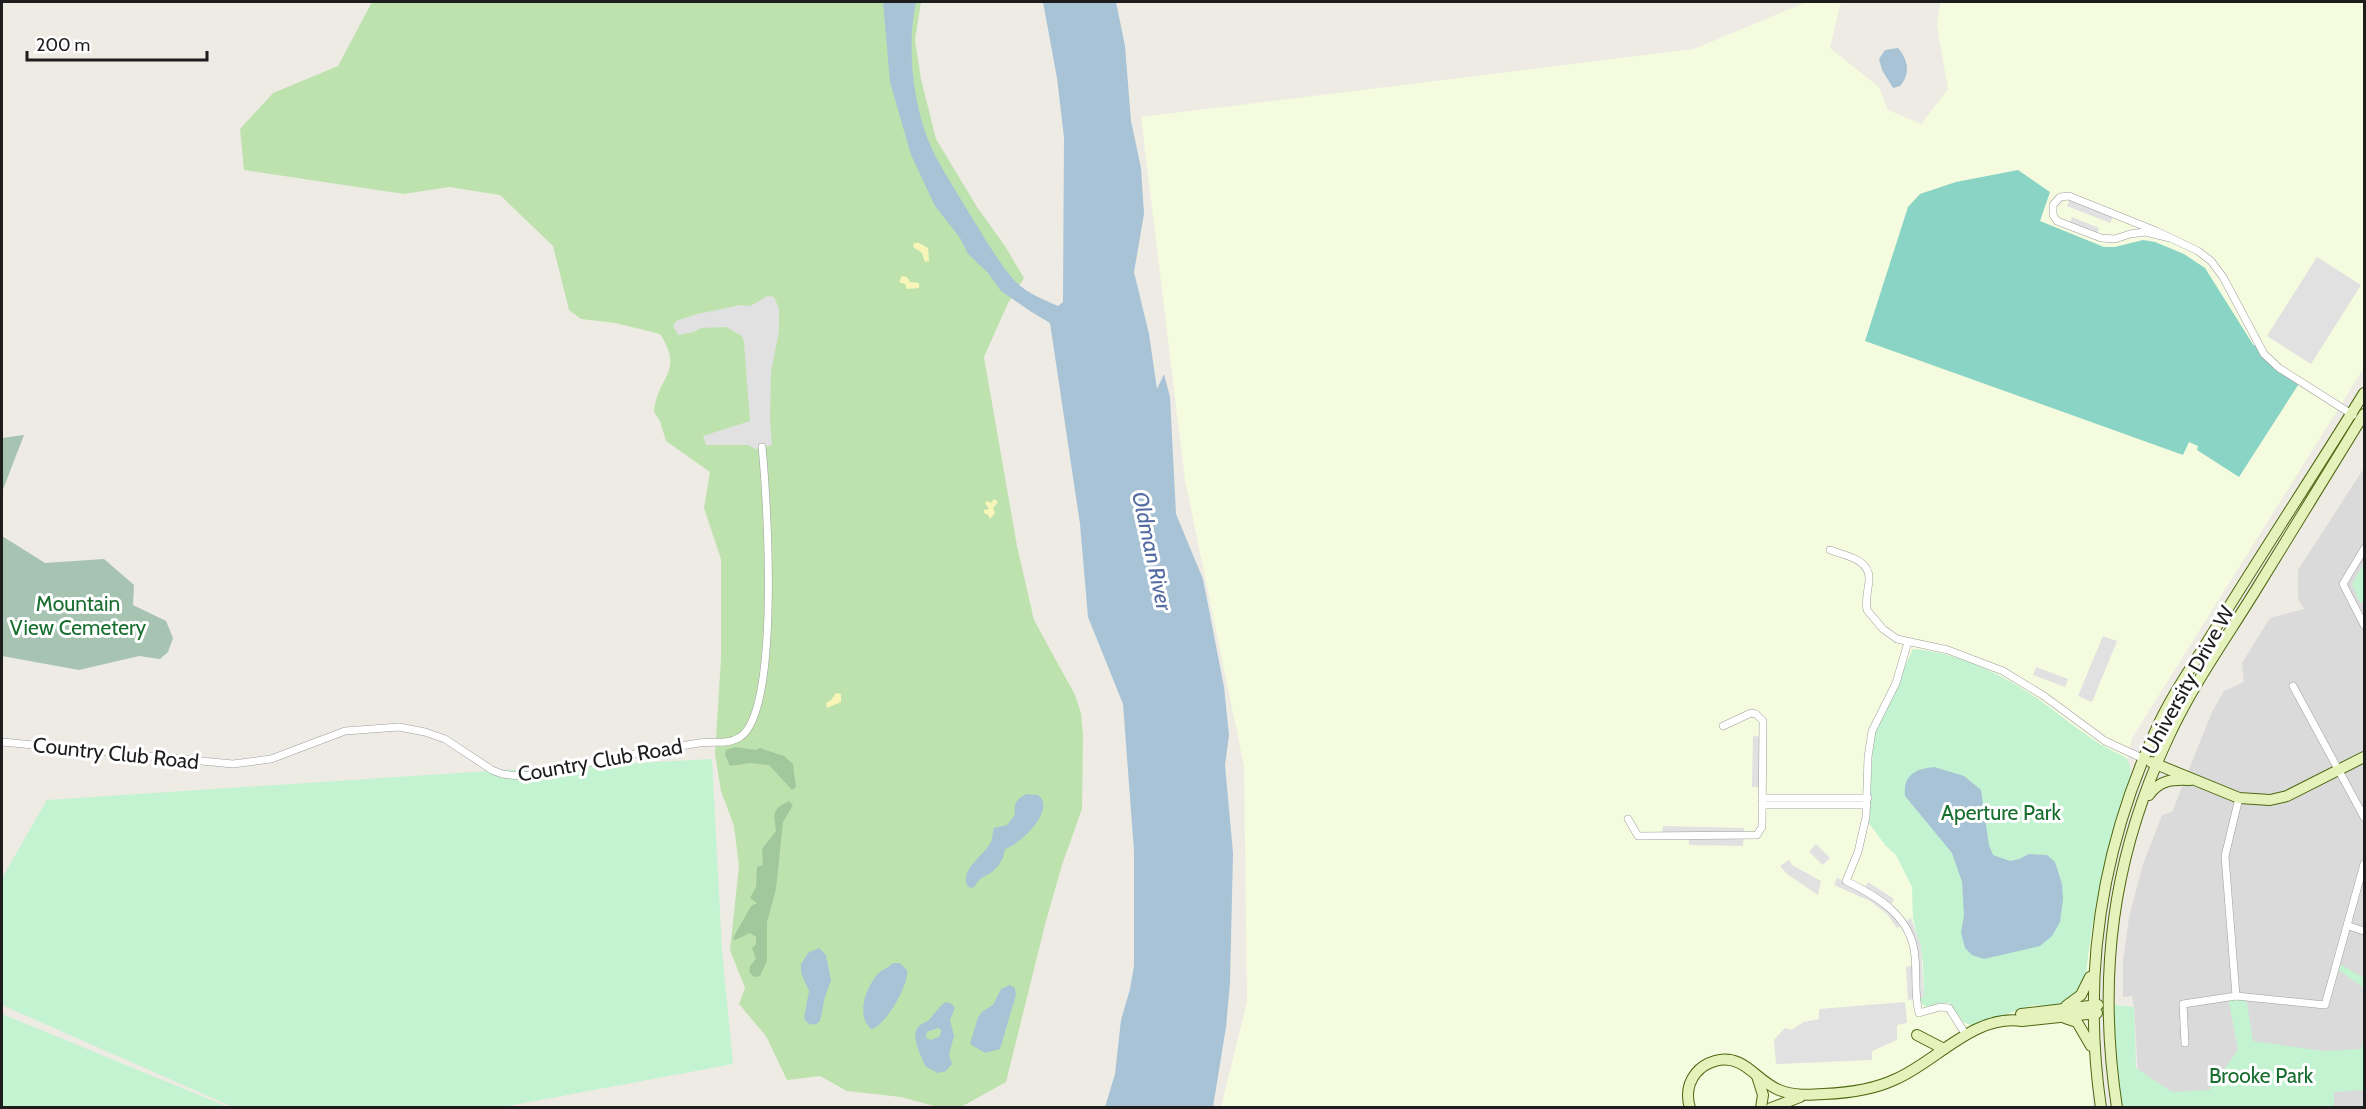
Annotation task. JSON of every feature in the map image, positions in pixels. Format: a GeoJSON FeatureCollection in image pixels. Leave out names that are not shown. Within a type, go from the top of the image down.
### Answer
{"type":"FeatureCollection","features":[{"type":"Feature","properties":{"kind":"main road","name":"University Drive W"},"geometry":{"type":"LineString","coordinates":[[2101,1107],[2094,1052],[2111,934],[2125,857],[2156,764],[2183,709],[2359,416],[2364,393]]}},
{"type":"Feature","properties":{"kind":"main road","name":"University Drive W"},"geometry":{"type":"LineString","coordinates":[[2099,1009],[2094,969],[2096,937],[2109,867],[2128,800],[2155,730],[2177,691],[2359,416]]}},
{"type":"Feature","properties":{"kind":"main road"},"geometry":{"type":"LineString","coordinates":[[2156,764],[2159,743],[2174,707],[2177,691]]}},
{"type":"Feature","properties":{"kind":"main road"},"geometry":{"type":"LineString","coordinates":[[2125,857],[2133,812],[2144,775],[2144,759],[2200,780],[2239,798],[2270,800],[2287,796],[2364,757]]}},
{"type":"Feature","properties":{"kind":"main road"},"geometry":{"type":"LineString","coordinates":[[2141,807],[2152,790],[2161,783],[2177,779],[2200,780]]}},
{"type":"Feature","properties":{"kind":"main road"},"geometry":{"type":"LineString","coordinates":[[2054,1013],[2076,1000],[2086,987],[2094,969]]}},
{"type":"Feature","properties":{"kind":"main road"},"geometry":{"type":"LineString","coordinates":[[1690,1107],[1688,1100],[1690,1085],[1702,1067],[1718,1060],[1726,1059],[1743,1064],[1778,1090],[1803,1095],[1845,1093],[1880,1085],[1902,1076],[1966,1035],[1987,1025],[2012,1020],[2022,1021],[2054,1013],[2099,1009],[2117,1107]]}},
{"type":"Feature","properties":{"kind":"main road"},"geometry":{"type":"LineString","coordinates":[[2054,1013],[2078,1022],[2086,1033],[2094,1052]]}},
{"type":"Feature","properties":{"kind":"main road"},"geometry":{"type":"LineString","coordinates":[[1930,1059],[1917,1035],[1944,1049]]}},
{"type":"Feature","properties":{"kind":"main road"},"geometry":{"type":"LineString","coordinates":[[1751,1069],[1761,1085],[1763,1095],[1761,1107]]}},
{"type":"Feature","properties":{"kind":"main road"},"geometry":{"type":"LineString","coordinates":[[1771,1107],[1803,1095]]}},
{"type":"Feature","properties":{"kind":"street"},"geometry":{"type":"LineString","coordinates":[[2170,238],[2145,232],[2115,239],[2097,237],[2057,221],[2053,215],[2053,205],[2060,197],[2069,196],[2170,238],[2198,251],[2211,261],[2223,277],[2256,342],[2274,364],[2359,416]]}},
{"type":"Feature","properties":{"kind":"street","name":"Country Club Road"},"geometry":{"type":"LineString","coordinates":[[2,742],[233,764],[270,759],[337,733],[376,728],[399,728],[435,735],[492,770],[502,774],[520,776],[663,748],[734,740],[745,733],[753,718],[762,682],[766,650],[769,530],[762,447]]}},
{"type":"Feature","properties":{"kind":"street"},"geometry":{"type":"LineString","coordinates":[[2364,549],[2343,584],[2364,625]]}},
{"type":"Feature","properties":{"kind":"street"},"geometry":{"type":"LineString","coordinates":[[1830,550],[1859,561],[1869,571],[1867,610],[1890,635],[1908,642],[1948,650],[2003,671],[2044,696],[2097,737],[2144,759]]}},
{"type":"Feature","properties":{"kind":"street"},"geometry":{"type":"LineString","coordinates":[[1908,642],[1896,683],[1872,731],[1869,743],[1868,801],[1863,835],[1846,881],[1881,900],[1897,915],[1908,930],[1914,947],[1915,989],[1919,1013],[1940,1007],[1949,1008],[1966,1035]]}},
{"type":"Feature","properties":{"kind":"street"},"geometry":{"type":"LineString","coordinates":[[2293,686],[2364,817]]}},
{"type":"Feature","properties":{"kind":"street"},"geometry":{"type":"LineString","coordinates":[[1628,819],[1638,836],[1757,835],[1762,827],[1763,721],[1756,714],[1751,714],[1724,726]]}},
{"type":"Feature","properties":{"kind":"street"},"geometry":{"type":"LineString","coordinates":[[2236,996],[2225,856],[2239,798]]}},
{"type":"Feature","properties":{"kind":"street"},"geometry":{"type":"LineString","coordinates":[[1762,801],[1868,801]]}},
{"type":"Feature","properties":{"kind":"street"},"geometry":{"type":"LineString","coordinates":[[2185,1043],[2183,1004],[2236,996],[2325,1005],[2349,926],[2364,864]]}},
{"type":"Feature","properties":{"kind":"street"},"geometry":{"type":"LineString","coordinates":[[2349,926],[2364,931]]}},
{"type":"Feature","properties":{"kind":"shaded area"},"geometry":{"type":"Polygon","coordinates":[[[372,2],[921,2],[915,40],[921,79],[936,139],[1024,278],[1008,303],[984,357],[1017,546],[1034,620],[1075,695],[1081,713],[1083,735],[1082,809],[1062,865],[1046,921],[1006,1082],[961,1107],[941,1108],[901,1097],[847,1091],[820,1076],[787,1080],[766,1036],[739,1004],[745,988],[730,950],[739,866],[734,826],[721,791],[715,754],[721,658],[721,559],[704,508],[710,472],[666,441],[660,421],[654,412],[656,400],[670,366],[667,347],[660,334],[615,323],[581,319],[569,310],[553,246],[500,195],[449,187],[404,194],[244,170],[240,129],[273,93],[338,66],[372,2]]]}},
{"type":"Feature","properties":{"kind":"shaded area"},"geometry":{"type":"Polygon","coordinates":[[[1806,2],[1841,2],[1830,48],[1879,87],[1888,110],[1921,124],[1948,89],[1937,25],[1940,2],[2364,2],[2364,368],[2132,738],[2095,905],[2092,1107],[1221,1107],[1247,1002],[1244,766],[1185,480],[1141,117],[1694,49],[1806,2]]]}},
{"type":"Feature","properties":{"kind":"shaded area"},"geometry":{"type":"Polygon","coordinates":[[[2018,170],[2050,192],[2040,221],[2104,247],[2115,247],[2143,240],[2155,242],[2184,254],[2205,268],[2254,346],[2256,342],[2264,354],[2300,382],[2239,477],[2197,450],[2198,446],[2189,442],[2183,455],[1865,341],[1908,207],[1920,194],[1956,182],[2018,170]]]}},
{"type":"Feature","properties":{"kind":"shaded area"},"geometry":{"type":"Polygon","coordinates":[[[2069,200],[2113,217],[2110,223],[2067,206],[2069,200]]]}},
{"type":"Feature","properties":{"kind":"shaded area"},"geometry":{"type":"Polygon","coordinates":[[[2072,217],[2099,228],[2097,234],[2070,223],[2072,217]]]}},
{"type":"Feature","properties":{"kind":"shaded area"},"geometry":{"type":"Polygon","coordinates":[[[2317,257],[2361,285],[2311,364],[2267,336],[2317,257]]]}},
{"type":"Feature","properties":{"kind":"shaded area"},"geometry":{"type":"Polygon","coordinates":[[[768,296],[774,297],[779,308],[779,331],[771,372],[772,445],[756,449],[748,445],[706,445],[703,436],[750,421],[744,342],[742,336],[726,327],[701,328],[678,335],[673,326],[676,321],[697,314],[741,305],[750,306],[768,296]]]}},
{"type":"Feature","properties":{"kind":"shaded area"},"geometry":{"type":"Polygon","coordinates":[[[2364,468],[2364,1107],[2140,1107],[2134,1007],[2132,996],[2123,997],[2123,962],[2129,917],[2143,864],[2162,815],[2172,812],[2212,712],[2224,691],[2244,682],[2242,663],[2270,618],[2304,609],[2298,599],[2298,570],[2364,468]]]}},
{"type":"Feature","properties":{"kind":"shaded area"},"geometry":{"type":"Polygon","coordinates":[[[2103,636],[2117,641],[2092,702],[2078,696],[2103,636]]]}},
{"type":"Feature","properties":{"kind":"shaded area"},"geometry":{"type":"Polygon","coordinates":[[[2036,667],[2068,679],[2065,687],[2033,675],[2036,667]]]}},
{"type":"Feature","properties":{"kind":"shaded area"},"geometry":{"type":"Polygon","coordinates":[[[1753,736],[1764,737],[1763,787],[1752,787],[1753,736]]]}},
{"type":"Feature","properties":{"kind":"shaded area"},"geometry":{"type":"Polygon","coordinates":[[[735,747],[756,750],[760,748],[784,756],[793,764],[796,787],[792,790],[769,765],[750,763],[730,766],[725,755],[726,750],[735,747]]]}},
{"type":"Feature","properties":{"kind":"shaded area"},"geometry":{"type":"Polygon","coordinates":[[[789,801],[793,805],[783,822],[776,889],[767,922],[767,961],[760,976],[754,977],[749,972],[750,966],[756,959],[752,948],[756,944],[756,937],[750,933],[735,940],[733,938],[751,906],[757,903],[750,898],[756,887],[757,867],[763,865],[762,849],[776,831],[774,816],[776,810],[789,801]]]}},
{"type":"Feature","properties":{"kind":"shaded area"},"geometry":{"type":"Polygon","coordinates":[[[1663,826],[1744,828],[1743,846],[1689,845],[1689,837],[1662,836],[1663,826]]]}},
{"type":"Feature","properties":{"kind":"shaded area"},"geometry":{"type":"Polygon","coordinates":[[[1816,844],[1830,858],[1823,865],[1809,852],[1816,844]]]}},
{"type":"Feature","properties":{"kind":"shaded area"},"geometry":{"type":"Polygon","coordinates":[[[1789,860],[1792,865],[1821,881],[1818,895],[1787,874],[1780,866],[1789,860]]]}},
{"type":"Feature","properties":{"kind":"shaded area"},"geometry":{"type":"Polygon","coordinates":[[[1837,878],[1864,889],[1868,882],[1894,899],[1890,907],[1904,923],[1911,918],[1921,946],[1924,997],[1908,1000],[1906,967],[1916,965],[1904,924],[1897,928],[1887,914],[1870,901],[1834,885],[1837,878]]]}},
{"type":"Feature","properties":{"kind":"shaded area"},"geometry":{"type":"Polygon","coordinates":[[[1905,1002],[1907,1023],[1897,1025],[1897,1040],[1872,1051],[1872,1060],[1776,1064],[1774,1040],[1785,1028],[1791,1030],[1804,1022],[1819,1019],[1819,1009],[1905,1002]]]}},
{"type":"Feature","properties":{"kind":"sand"},"geometry":{"type":"Polygon","coordinates":[[[914,243],[928,248],[929,261],[925,262],[922,253],[913,247],[914,243]]]}},
{"type":"Feature","properties":{"kind":"sand"},"geometry":{"type":"Polygon","coordinates":[[[902,276],[907,277],[910,282],[919,283],[919,288],[907,289],[905,284],[899,282],[902,276]]]}},
{"type":"Feature","properties":{"kind":"sand"},"geometry":{"type":"Polygon","coordinates":[[[994,499],[998,502],[993,508],[995,513],[990,519],[984,513],[984,510],[989,509],[985,503],[988,501],[991,503],[994,499]]]}},
{"type":"Feature","properties":{"kind":"sand"},"geometry":{"type":"Polygon","coordinates":[[[836,693],[841,694],[841,702],[827,708],[826,703],[836,693]]]}},
{"type":"Feature","properties":{"kind":"green space"},"geometry":{"type":"Polygon","coordinates":[[[24,435],[2,492],[2,438],[24,435]]]}},
{"type":"Feature","properties":{"kind":"green space","name":"Mountain View Cemetery"},"geometry":{"type":"Polygon","coordinates":[[[2,536],[45,563],[104,559],[134,585],[133,605],[166,621],[173,638],[168,652],[160,659],[139,656],[79,670],[2,656],[2,536]]]}},
{"type":"Feature","properties":{"kind":"green space"},"geometry":{"type":"Polygon","coordinates":[[[2364,563],[2364,601],[2360,603],[2352,584],[2364,563]]]}},
{"type":"Feature","properties":{"kind":"green space","name":"Aperture Park"},"geometry":{"type":"Polygon","coordinates":[[[1913,649],[1962,659],[2009,681],[2037,698],[2090,737],[2125,757],[2130,765],[2129,779],[2101,882],[2086,975],[2081,987],[2073,997],[2062,1004],[2049,1007],[2031,1006],[1973,1026],[1963,1022],[1950,1003],[1926,1007],[1919,1001],[1919,998],[1924,997],[1923,962],[1913,918],[1912,887],[1896,855],[1886,846],[1868,822],[1874,732],[1913,649]]]}},
{"type":"Feature","properties":{"kind":"green space"},"geometry":{"type":"Polygon","coordinates":[[[712,759],[722,950],[733,1064],[502,1107],[233,1107],[2,1005],[2,878],[47,800],[488,771],[712,759]]]}},
{"type":"Feature","properties":{"kind":"green space"},"geometry":{"type":"Polygon","coordinates":[[[2338,963],[2364,978],[2364,988],[2336,968],[2338,963]]]}},
{"type":"Feature","properties":{"kind":"green space","name":"Brooke Park"},"geometry":{"type":"Polygon","coordinates":[[[2228,997],[2246,997],[2253,1041],[2324,1051],[2361,1049],[2364,1037],[2364,1090],[2334,1092],[2334,1107],[2117,1107],[2107,1004],[2134,1007],[2136,1068],[2172,1092],[2209,1090],[2238,1050],[2228,997]]]}},
{"type":"Feature","properties":{"kind":"green space"},"geometry":{"type":"Polygon","coordinates":[[[2,1014],[228,1107],[2,1107],[2,1014]]]}},
{"type":"Feature","properties":{"kind":"water","name":"Oldman River"},"geometry":{"type":"Polygon","coordinates":[[[883,2],[916,2],[912,35],[912,70],[922,121],[931,147],[941,166],[1009,274],[1024,289],[1058,306],[1063,302],[1064,137],[1057,78],[1043,2],[1116,2],[1125,46],[1131,121],[1141,168],[1144,214],[1134,272],[1149,334],[1157,389],[1164,374],[1170,397],[1176,514],[1203,579],[1224,687],[1229,735],[1225,765],[1233,853],[1230,983],[1226,1027],[1213,1107],[1105,1107],[1115,1074],[1121,1020],[1134,966],[1134,851],[1123,704],[1088,617],[1080,524],[1050,323],[1001,291],[988,273],[968,254],[960,238],[935,206],[911,155],[890,82],[883,2]]]}},
{"type":"Feature","properties":{"kind":"water"},"geometry":{"type":"Polygon","coordinates":[[[1898,48],[1906,62],[1907,71],[1900,86],[1893,88],[1882,70],[1879,59],[1885,50],[1898,48]]]}},
{"type":"Feature","properties":{"kind":"water"},"geometry":{"type":"Polygon","coordinates":[[[1934,767],[1964,776],[1981,790],[1989,845],[1993,855],[2010,861],[2029,854],[2047,855],[2055,862],[2062,884],[2060,922],[2052,936],[2040,946],[1984,959],[1972,955],[1965,948],[1961,933],[1964,915],[1962,882],[1952,853],[1905,796],[1906,782],[1912,774],[1934,767]]]}},
{"type":"Feature","properties":{"kind":"water"},"geometry":{"type":"Polygon","coordinates":[[[1027,794],[1038,795],[1043,801],[1043,809],[1035,825],[1020,840],[1005,849],[1003,858],[992,872],[980,879],[973,888],[968,887],[966,881],[969,869],[988,847],[994,828],[1007,825],[1015,815],[1016,802],[1027,794]]]}},
{"type":"Feature","properties":{"kind":"water"},"geometry":{"type":"Polygon","coordinates":[[[819,948],[826,955],[831,980],[820,1021],[811,1024],[804,1018],[809,991],[801,973],[801,964],[808,953],[819,948]]]}},
{"type":"Feature","properties":{"kind":"water"},"geometry":{"type":"Polygon","coordinates":[[[893,963],[900,963],[907,970],[907,977],[889,1014],[871,1029],[864,1017],[866,995],[877,975],[893,963]]]}},
{"type":"Feature","properties":{"kind":"water"},"geometry":{"type":"Polygon","coordinates":[[[1010,985],[1015,988],[1016,995],[1000,1049],[985,1053],[970,1044],[978,1017],[993,1005],[1001,989],[1010,985]]]}},
{"type":"Feature","properties":{"kind":"water"},"geometry":{"type":"Polygon","coordinates":[[[946,1002],[955,1008],[950,1020],[954,1036],[949,1054],[952,1064],[946,1071],[938,1073],[926,1067],[915,1036],[918,1027],[930,1019],[946,1002]],[[938,1028],[927,1032],[926,1038],[931,1040],[940,1036],[941,1030],[938,1028]]]}}]}
